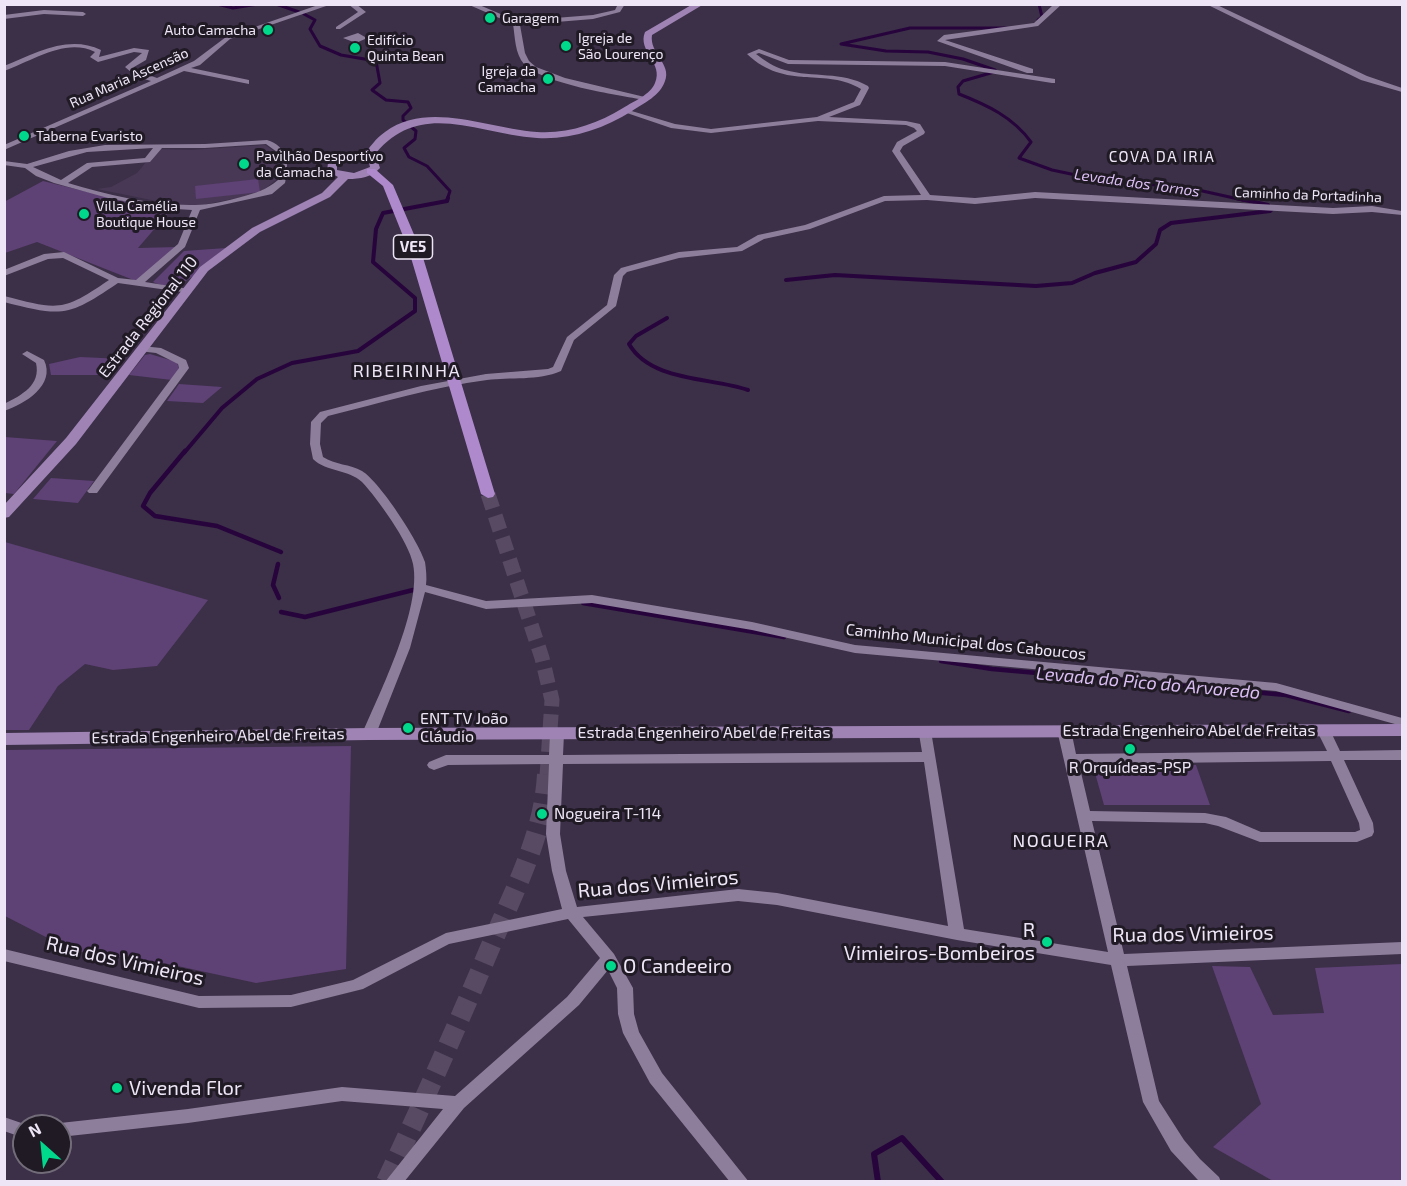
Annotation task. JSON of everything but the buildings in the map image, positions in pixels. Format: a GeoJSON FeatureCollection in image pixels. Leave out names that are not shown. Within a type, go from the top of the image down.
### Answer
{"type":"FeatureCollection","features":[{"type":"Feature","properties":{"kind":"main road"},"geometry":{"type":"LineString","coordinates":[[366,159],[391,132],[413,124],[437,121],[460,122],[527,134],[552,135],[596,127],[645,98],[660,84],[662,69],[646,44],[646,37],[653,29],[700,4]]}},
{"type":"Feature","properties":{"kind":"main road"},"geometry":{"type":"LineString","coordinates":[[347,159],[366,159],[375,164],[371,171],[345,176],[334,173],[332,165],[347,159]]}},
{"type":"Feature","properties":{"kind":"main road","name":"VE5"},"geometry":{"type":"LineString","coordinates":[[371,171],[388,184],[418,261],[488,494]]}},
{"type":"Feature","properties":{"kind":"main road","name":"Estrada Regional 110"},"geometry":{"type":"LineString","coordinates":[[4,514],[71,441],[186,291],[223,252],[256,230],[326,195],[345,176]]}},
{"type":"Feature","properties":{"kind":"main road","name":"Estrada Engenheiro Abel de Freitas"},"geometry":{"type":"LineString","coordinates":[[4,739],[369,734],[926,734],[1065,730],[1402,729]]}},
{"type":"Feature","properties":{"kind":"street"},"geometry":{"type":"LineString","coordinates":[[330,4],[354,5],[362,10],[361,14],[338,27]]}},
{"type":"Feature","properties":{"kind":"street","name":"Rua Maria Ascensão"},"geometry":{"type":"LineString","coordinates":[[4,148],[203,60],[228,39],[330,4]]}},
{"type":"Feature","properties":{"kind":"street"},"geometry":{"type":"LineString","coordinates":[[470,4],[516,22],[593,17],[618,11],[622,4]]}},
{"type":"Feature","properties":{"kind":"street"},"geometry":{"type":"LineString","coordinates":[[818,118],[857,103],[865,88],[852,80],[794,76],[774,71],[751,54],[759,51],[788,62],[945,64],[1052,81],[1000,60],[940,41],[944,38],[1036,25],[1047,19],[1053,8],[1059,4]]}},
{"type":"Feature","properties":{"kind":"street"},"geometry":{"type":"LineString","coordinates":[[1209,4],[1364,78],[1402,90]]}},
{"type":"Feature","properties":{"kind":"street"},"geometry":{"type":"LineString","coordinates":[[4,17],[44,12],[82,14]]}},
{"type":"Feature","properties":{"kind":"street"},"geometry":{"type":"LineString","coordinates":[[516,22],[521,54],[533,68],[560,79],[645,98]]}},
{"type":"Feature","properties":{"kind":"street"},"geometry":{"type":"LineString","coordinates":[[338,27],[363,38],[356,41],[346,39],[338,27]]}},
{"type":"Feature","properties":{"kind":"street"},"geometry":{"type":"LineString","coordinates":[[4,69],[50,50],[83,45],[93,46],[99,51],[94,57],[98,60],[134,50],[146,52],[143,58],[129,67],[140,75],[156,80]]}},
{"type":"Feature","properties":{"kind":"street"},"geometry":{"type":"LineString","coordinates":[[182,69],[246,82]]}},
{"type":"Feature","properties":{"kind":"street"},"geometry":{"type":"LineString","coordinates":[[618,92],[654,90]]}},
{"type":"Feature","properties":{"kind":"street"},"geometry":{"type":"LineString","coordinates":[[618,92],[627,110],[674,126],[711,131],[818,118],[917,126],[921,132],[900,144],[896,151],[927,197]]}},
{"type":"Feature","properties":{"kind":"street"},"geometry":{"type":"LineString","coordinates":[[4,163],[27,166],[93,148],[267,142],[278,145],[281,149],[282,181],[269,192],[197,208],[154,204],[62,183],[38,176],[27,166]]}},
{"type":"Feature","properties":{"kind":"street"},"geometry":{"type":"LineString","coordinates":[[62,183],[90,165],[147,160],[160,146]]}},
{"type":"Feature","properties":{"kind":"street","name":"Caminho da Portadinha"},"geometry":{"type":"LineString","coordinates":[[419,587],[419,562],[378,495],[364,477],[354,471],[330,465],[318,459],[315,444],[316,422],[324,414],[421,389],[486,377],[550,372],[561,365],[570,339],[611,306],[619,275],[624,270],[679,255],[739,249],[761,237],[807,227],[874,201],[927,197],[975,201],[1035,195],[1333,211],[1372,209],[1402,213]]}},
{"type":"Feature","properties":{"kind":"street"},"geometry":{"type":"LineString","coordinates":[[137,284],[182,245],[197,208]]}},
{"type":"Feature","properties":{"kind":"street"},"geometry":{"type":"LineString","coordinates":[[4,273],[47,256],[58,255],[116,280],[186,291]]}},
{"type":"Feature","properties":{"kind":"street"},"geometry":{"type":"LineString","coordinates":[[4,299],[52,311],[68,310],[116,280]]}},
{"type":"Feature","properties":{"kind":"street"},"geometry":{"type":"LineString","coordinates":[[93,491],[184,368],[183,363],[170,354],[142,349]]}},
{"type":"Feature","properties":{"kind":"street"},"geometry":{"type":"LineString","coordinates":[[4,408],[31,393],[39,382],[44,370],[41,362],[27,354]]}},
{"type":"Feature","properties":{"kind":"street"},"geometry":{"type":"LineString","coordinates":[[369,734],[409,631],[419,587]]}},
{"type":"Feature","properties":{"kind":"street","name":"Caminho Municipal dos Caboucos"},"geometry":{"type":"LineString","coordinates":[[419,587],[486,605],[592,598],[752,626],[855,649],[1276,687],[1402,722]]}},
{"type":"Feature","properties":{"kind":"street"},"geometry":{"type":"LineString","coordinates":[[1065,730],[1151,1102],[1169,1137],[1200,1172],[1214,1182]]}},
{"type":"Feature","properties":{"kind":"street"},"geometry":{"type":"LineString","coordinates":[[1085,816],[1205,818],[1221,821],[1260,837],[1357,837],[1367,832],[1366,823],[1324,731]]}},
{"type":"Feature","properties":{"kind":"street"},"geometry":{"type":"LineString","coordinates":[[557,734],[553,834],[559,871],[571,913],[609,958],[625,988],[626,1014],[631,1033],[656,1078],[741,1182]]}},
{"type":"Feature","properties":{"kind":"street"},"geometry":{"type":"LineString","coordinates":[[926,734],[957,934]]}},
{"type":"Feature","properties":{"kind":"street"},"geometry":{"type":"LineString","coordinates":[[1071,759],[1402,755]]}},
{"type":"Feature","properties":{"kind":"street"},"geometry":{"type":"LineString","coordinates":[[434,765],[446,760],[929,758]]}},
{"type":"Feature","properties":{"kind":"street","name":"Rua dos Vimieiros"},"geometry":{"type":"LineString","coordinates":[[4,955],[199,1002],[291,1001],[357,985],[446,939],[571,913],[738,895],[777,899],[957,934],[1118,960],[1402,948]]}},
{"type":"Feature","properties":{"kind":"street"},"geometry":{"type":"LineString","coordinates":[[393,1182],[458,1103],[573,1001],[609,958]]}},
{"type":"Feature","properties":{"kind":"street"},"geometry":{"type":"LineString","coordinates":[[72,1129],[188,1116],[342,1094],[458,1103]]}},
{"type":"Feature","properties":{"kind":"shaded area"},"geometry":{"type":"Polygon","coordinates":[[[265,145],[274,151],[276,180],[258,194],[202,205],[176,205],[97,189],[111,187],[137,173],[157,149],[191,150],[265,145]]]}},
{"type":"Feature","properties":{"kind":"shaded area"},"geometry":{"type":"Polygon","coordinates":[[[258,179],[260,192],[196,199],[195,186],[258,179]]]}},
{"type":"Feature","properties":{"kind":"shaded area"},"geometry":{"type":"Polygon","coordinates":[[[43,181],[169,212],[138,248],[178,247],[136,281],[37,242],[5,253],[4,202],[43,181]]]}},
{"type":"Feature","properties":{"kind":"shaded area"},"geometry":{"type":"Polygon","coordinates":[[[226,248],[184,282],[164,285],[153,282],[184,251],[226,248]]]}},
{"type":"Feature","properties":{"kind":"shaded area"},"geometry":{"type":"Polygon","coordinates":[[[150,354],[177,362],[179,369],[172,380],[129,375],[145,355],[150,354]]]}},
{"type":"Feature","properties":{"kind":"shaded area"},"geometry":{"type":"Polygon","coordinates":[[[80,357],[124,359],[111,375],[51,375],[49,364],[80,357]]]}},
{"type":"Feature","properties":{"kind":"shaded area"},"geometry":{"type":"Polygon","coordinates":[[[179,384],[222,387],[203,403],[167,401],[179,384]]]}},
{"type":"Feature","properties":{"kind":"shaded area"},"geometry":{"type":"Polygon","coordinates":[[[5,437],[57,441],[14,494],[5,493],[5,437]]]}},
{"type":"Feature","properties":{"kind":"shaded area"},"geometry":{"type":"Polygon","coordinates":[[[51,478],[94,481],[78,503],[33,499],[51,478]]]}},
{"type":"Feature","properties":{"kind":"shaded area"},"geometry":{"type":"Polygon","coordinates":[[[5,542],[208,600],[157,666],[113,670],[85,664],[58,686],[29,730],[5,730],[5,542]]]}},
{"type":"Feature","properties":{"kind":"shaded area"},"geometry":{"type":"Polygon","coordinates":[[[351,746],[346,969],[256,983],[159,962],[73,951],[5,916],[5,750],[351,746]]]}},
{"type":"Feature","properties":{"kind":"shaded area"},"geometry":{"type":"Polygon","coordinates":[[[1196,765],[1210,805],[1104,805],[1093,766],[1196,765]]]}},
{"type":"Feature","properties":{"kind":"shaded area"},"geometry":{"type":"Polygon","coordinates":[[[1402,964],[1402,1181],[1273,1181],[1213,1147],[1261,1104],[1212,966],[1250,967],[1273,1015],[1324,1013],[1315,968],[1402,964]]]}},
{"type":"Feature","properties":{"kind":"waterway","name":"Levada do Pico do Arvoredo"},"geometry":{"type":"LineString","coordinates":[[217,4],[233,8],[258,4]]}},
{"type":"Feature","properties":{"kind":"waterway","name":"Levada do Pico do Arvoredo"},"geometry":{"type":"LineString","coordinates":[[276,4],[299,12]]}},
{"type":"Feature","properties":{"kind":"waterway","name":"Levada dos Tornos"},"geometry":{"type":"LineString","coordinates":[[1038,20],[1042,17],[1039,4]]}},
{"type":"Feature","properties":{"kind":"waterway","name":"Levada do Pico do Arvoredo"},"geometry":{"type":"LineString","coordinates":[[304,14],[315,20],[310,29],[320,46],[341,55],[376,61],[380,83],[372,90],[386,100],[408,102],[411,108],[403,116],[403,120],[416,131],[415,139],[404,148],[409,157],[427,166],[450,191],[447,200]]}},
{"type":"Feature","properties":{"kind":"waterway","name":"Levada dos Tornos"},"geometry":{"type":"LineString","coordinates":[[995,70],[963,59],[928,52],[886,51],[841,44],[910,28],[1007,28]]}},
{"type":"Feature","properties":{"kind":"waterway","name":"Levada dos Tornos"},"geometry":{"type":"LineString","coordinates":[[994,72],[963,81],[958,87],[959,94],[999,113],[1024,133],[1031,142],[1019,158],[1052,170],[1114,183],[1180,186],[1243,200]]}},
{"type":"Feature","properties":{"kind":"waterway","name":"Levada do Pico do Arvoredo"},"geometry":{"type":"LineString","coordinates":[[184,453],[222,408],[257,379],[292,363],[358,351],[415,311],[415,298],[373,262],[376,229],[383,213],[447,201],[448,198]]}},
{"type":"Feature","properties":{"kind":"waterway","name":"Levada dos Tornos"},"geometry":{"type":"LineString","coordinates":[[1236,198],[1268,205]]}},
{"type":"Feature","properties":{"kind":"waterway","name":"Levada dos Tornos"},"geometry":{"type":"LineString","coordinates":[[1137,261],[1156,244],[1160,230],[1171,223],[1270,211],[1273,208]]}},
{"type":"Feature","properties":{"kind":"waterway","name":"Levada dos Tornos"},"geometry":{"type":"LineString","coordinates":[[786,280],[835,275],[1036,286],[1072,283],[1095,273],[1136,262]]}},
{"type":"Feature","properties":{"kind":"waterway","name":"Levada dos Tornos"},"geometry":{"type":"LineString","coordinates":[[667,318],[636,336],[629,344],[639,356],[667,372],[748,390]]}},
{"type":"Feature","properties":{"kind":"waterway","name":"Levada do Pico do Arvoredo"},"geometry":{"type":"LineString","coordinates":[[185,451],[150,493],[143,506],[155,516],[217,526],[281,552]]}},
{"type":"Feature","properties":{"kind":"waterway","name":"Levada do Pico do Arvoredo"},"geometry":{"type":"LineString","coordinates":[[278,564],[273,585],[279,598]]}},
{"type":"Feature","properties":{"kind":"waterway","name":"Levada do Pico do Arvoredo"},"geometry":{"type":"LineString","coordinates":[[281,612],[305,617],[413,590]]}},
{"type":"Feature","properties":{"kind":"waterway","name":"Levada do Pico do Arvoredo"},"geometry":{"type":"LineString","coordinates":[[583,603],[784,637]]}},
{"type":"Feature","properties":{"kind":"waterway","name":"Levada do Pico do Arvoredo"},"geometry":{"type":"LineString","coordinates":[[941,661],[992,669],[1286,695],[1349,711]]}},
{"type":"Feature","properties":{"kind":"waterway","name":"Levada dos Tornos"},"geometry":{"type":"LineString","coordinates":[[878,1182],[874,1154],[902,1138],[942,1182]]}},
{"type":"Feature","properties":{"kind":"tunnel"},"geometry":{"type":"LineString","coordinates":[[488,494],[542,658],[552,700],[547,776]]}},
{"type":"Feature","properties":{"kind":"tunnel"},"geometry":{"type":"LineString","coordinates":[[386,1182],[519,882],[540,818],[547,774]]}},
{"type":"Feature","properties":{"kind":"place","name":"Garagem"},"geometry":{"type":"Point","coordinates":[490,18]}},
{"type":"Feature","properties":{"kind":"place","name":"Auto Camacha"},"geometry":{"type":"Point","coordinates":[268,30]}},
{"type":"Feature","properties":{"kind":"place","name":"Igreja de São Lourenço"},"geometry":{"type":"Point","coordinates":[566,46]}},
{"type":"Feature","properties":{"kind":"place","name":"Edifício Quinta Bean"},"geometry":{"type":"Point","coordinates":[355,48]}},
{"type":"Feature","properties":{"kind":"place","name":"Igreja da Camacha"},"geometry":{"type":"Point","coordinates":[548,79]}},
{"type":"Feature","properties":{"kind":"place","name":"Taberna Evaristo"},"geometry":{"type":"Point","coordinates":[24,136]}},
{"type":"Feature","properties":{"kind":"place","name":"Pavilhão Desportivo da Camacha"},"geometry":{"type":"Point","coordinates":[244,164]}},
{"type":"Feature","properties":{"kind":"place","name":"Villa Camélia Boutique House"},"geometry":{"type":"Point","coordinates":[84,214]}},
{"type":"Feature","properties":{"kind":"place","name":"ENT TV João Cláudio"},"geometry":{"type":"Point","coordinates":[408,728]}},
{"type":"Feature","properties":{"kind":"place","name":"R Orquídeas-PSP"},"geometry":{"type":"Point","coordinates":[1130,749]}},
{"type":"Feature","properties":{"kind":"place","name":"Nogueira T-114"},"geometry":{"type":"Point","coordinates":[542,814]}},
{"type":"Feature","properties":{"kind":"place","name":"R Vimieiros-Bombeiros"},"geometry":{"type":"Point","coordinates":[1047,942]}},
{"type":"Feature","properties":{"kind":"place","name":"O Candeeiro"},"geometry":{"type":"Point","coordinates":[611,966]}},
{"type":"Feature","properties":{"kind":"place","name":"Vivenda Flor"},"geometry":{"type":"Point","coordinates":[117,1088]}},
{"type":"Feature","properties":{"kind":"district","name":"COVA DA IRIA"},"geometry":{"type":"Point","coordinates":[1162,157]}},
{"type":"Feature","properties":{"kind":"district","name":"RIBEIRINHA"},"geometry":{"type":"Point","coordinates":[407,371]}},
{"type":"Feature","properties":{"kind":"district","name":"NOGUEIRA"},"geometry":{"type":"Point","coordinates":[1061,841]}}]}
